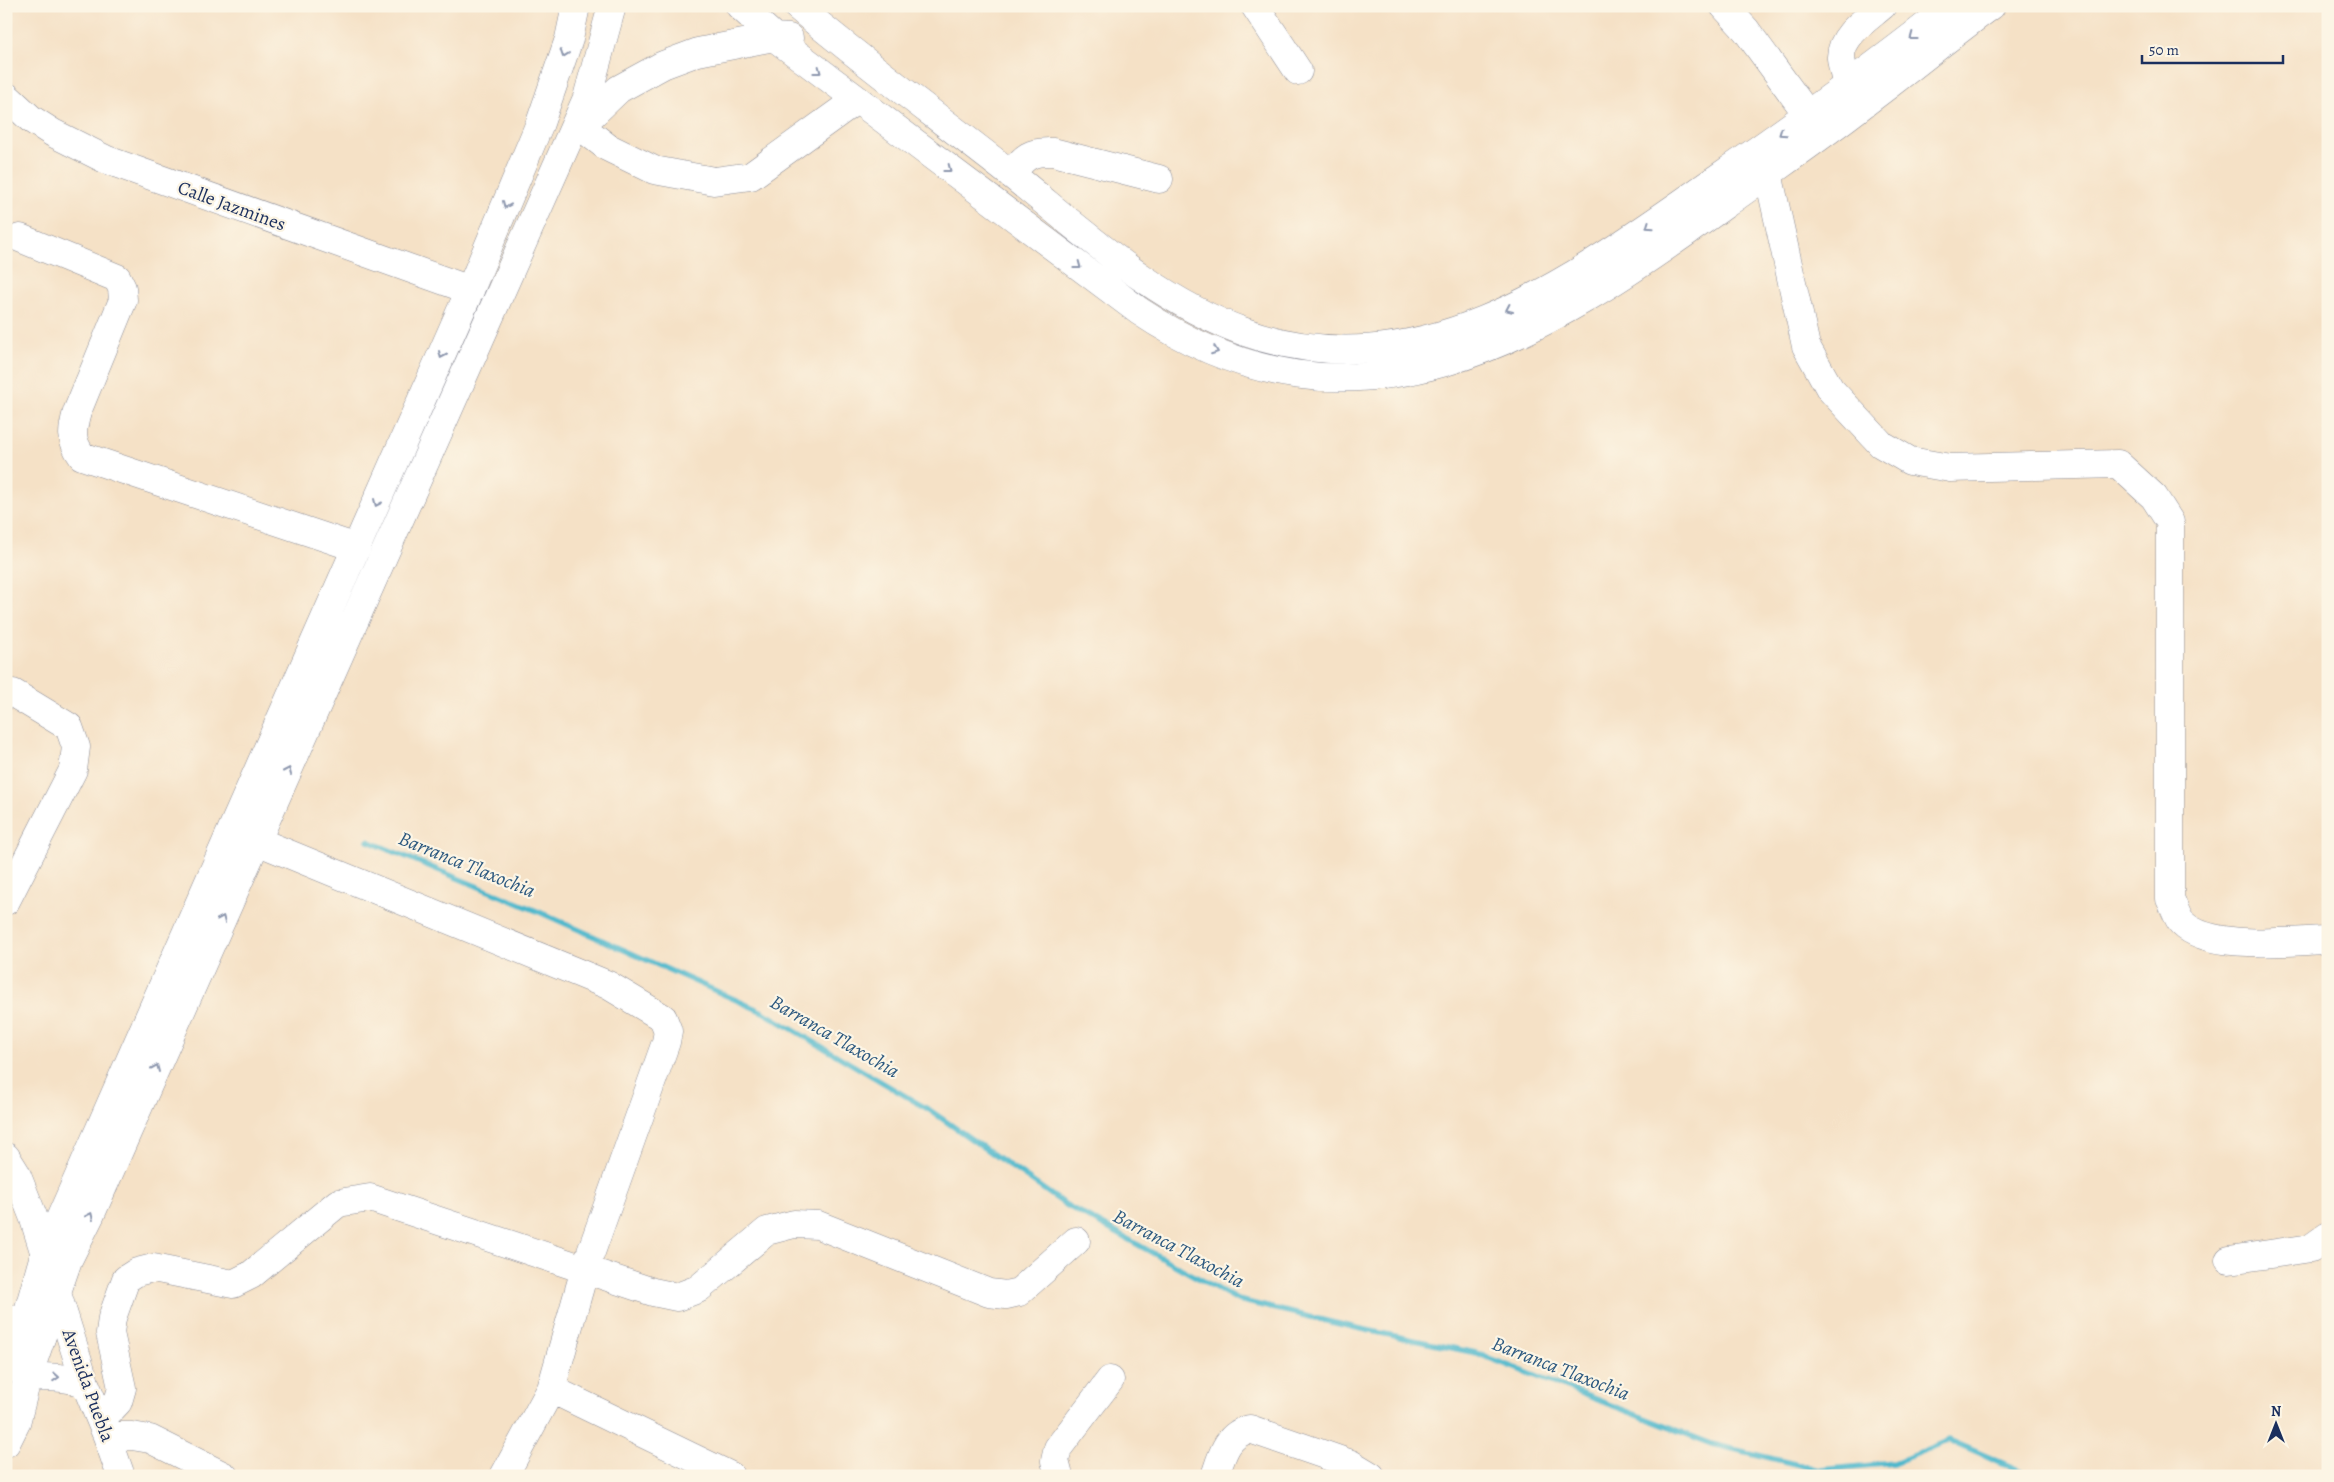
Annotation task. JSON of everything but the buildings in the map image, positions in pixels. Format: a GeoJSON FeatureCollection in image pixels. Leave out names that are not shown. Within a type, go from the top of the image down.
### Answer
{"type":"FeatureCollection","features":[{"type":"Feature","properties":{"kind":"main road"},"geometry":{"type":"LineString","coordinates":[[8,1428],[24,1326],[56,1257],[252,786],[470,290],[540,123],[569,39],[576,6]]}},
{"type":"Feature","properties":{"kind":"main road"},"geometry":{"type":"LineString","coordinates":[[56,1257],[90,1216],[576,129],[587,98],[612,6]]}},
{"type":"Feature","properties":{"kind":"main road"},"geometry":{"type":"LineString","coordinates":[[740,6],[774,37],[856,100],[1131,306],[1168,330],[1231,358],[1294,374],[1325,378],[1366,378],[1434,366],[1478,353],[1528,331],[1571,308],[1628,273],[1865,104],[1991,6]]}},
{"type":"Feature","properties":{"kind":"main road"},"geometry":{"type":"LineString","coordinates":[[797,6],[1138,274],[1175,300],[1245,332],[1286,344],[1322,350],[1359,350],[1405,344],[1472,326],[1528,300],[1616,248],[1808,115],[1951,6]]}},
{"type":"Feature","properties":{"kind":"main road"},"geometry":{"type":"LineString","coordinates":[[1255,6],[1298,71]]}},
{"type":"Feature","properties":{"kind":"main road"},"geometry":{"type":"LineString","coordinates":[[1724,6],[1746,30],[1808,115]]}},
{"type":"Feature","properties":{"kind":"main road"},"geometry":{"type":"LineString","coordinates":[[1847,86],[1841,58],[1843,46],[1849,36],[1882,6]]}},
{"type":"Feature","properties":{"kind":"main road"},"geometry":{"type":"LineString","coordinates":[[576,129],[619,89],[663,65],[698,52],[774,37],[840,40]]}},
{"type":"Feature","properties":{"kind":"main road","name":"Calle Jazmines"},"geometry":{"type":"LineString","coordinates":[[6,96],[19,123],[53,133],[107,160],[470,290]]}},
{"type":"Feature","properties":{"kind":"main road"},"geometry":{"type":"LineString","coordinates":[[540,123],[576,129],[607,147],[654,170],[714,180],[751,176],[856,100]]}},
{"type":"Feature","properties":{"kind":"main road"},"geometry":{"type":"LineString","coordinates":[[1011,174],[1023,158],[1039,151],[1053,152],[1159,179]]}},
{"type":"Feature","properties":{"kind":"main road"},"geometry":{"type":"LineString","coordinates":[[1768,173],[1806,346],[1830,390],[1881,444],[1910,461],[1950,468],[2118,464],[2154,497],[2170,522],[2170,899],[2181,922],[2200,936],[2231,942],[2328,940]]}},
{"type":"Feature","properties":{"kind":"main road"},"geometry":{"type":"LineString","coordinates":[[20,238],[117,278],[122,288],[123,300],[77,412],[73,429],[74,446],[82,456],[357,548]]}},
{"type":"Feature","properties":{"kind":"main road"},"geometry":{"type":"LineString","coordinates":[[6,901],[73,770],[76,747],[69,727],[13,693]]}},
{"type":"Feature","properties":{"kind":"main road"},"geometry":{"type":"LineString","coordinates":[[252,786],[276,797]]}},
{"type":"Feature","properties":{"kind":"main road"},"geometry":{"type":"LineString","coordinates":[[257,841],[608,985],[663,1018],[668,1032],[666,1042],[585,1269],[551,1389],[504,1476]]}},
{"type":"Feature","properties":{"kind":"main road","name":"Avenida Puebla"},"geometry":{"type":"LineString","coordinates":[[6,1157],[16,1173],[32,1216],[56,1257],[56,1294],[85,1383],[121,1476]]}},
{"type":"Feature","properties":{"kind":"main road"},"geometry":{"type":"LineString","coordinates":[[224,1476],[150,1439],[104,1428],[121,1396],[122,1388],[110,1333],[112,1318],[126,1280],[136,1272],[153,1268],[232,1284],[251,1275],[338,1203],[370,1198],[653,1292],[677,1297],[698,1289],[767,1231],[794,1224],[818,1225],[989,1292],[1006,1295],[1019,1292],[1076,1241]]}},
{"type":"Feature","properties":{"kind":"main road"},"geometry":{"type":"LineString","coordinates":[[6,1203],[32,1216]]}},
{"type":"Feature","properties":{"kind":"main road"},"geometry":{"type":"LineString","coordinates":[[2229,1260],[2311,1248],[2328,1236]]}},
{"type":"Feature","properties":{"kind":"main road"},"geometry":{"type":"LineString","coordinates":[[8,1428],[27,1379],[24,1326],[56,1294]]}},
{"type":"Feature","properties":{"kind":"main road"},"geometry":{"type":"LineString","coordinates":[[27,1379],[48,1376],[85,1383]]}},
{"type":"Feature","properties":{"kind":"main road"},"geometry":{"type":"LineString","coordinates":[[1059,1476],[1055,1461],[1058,1448],[1110,1380]]}},
{"type":"Feature","properties":{"kind":"main road"},"geometry":{"type":"LineString","coordinates":[[551,1389],[731,1476]]}},
{"type":"Feature","properties":{"kind":"main road"},"geometry":{"type":"LineString","coordinates":[[1215,1476],[1226,1446],[1234,1435],[1250,1429],[1351,1464],[1371,1476]]}},
{"type":"Feature","properties":{"kind":"waterway","name":"Barranca Tlaxochia"},"geometry":{"type":"LineString","coordinates":[[368,841],[537,911],[763,1012],[931,1111],[1066,1205],[1238,1300],[1352,1327],[1476,1353],[1712,1444],[1820,1470],[1894,1463],[1949,1440],[2033,1476]]}}]}
